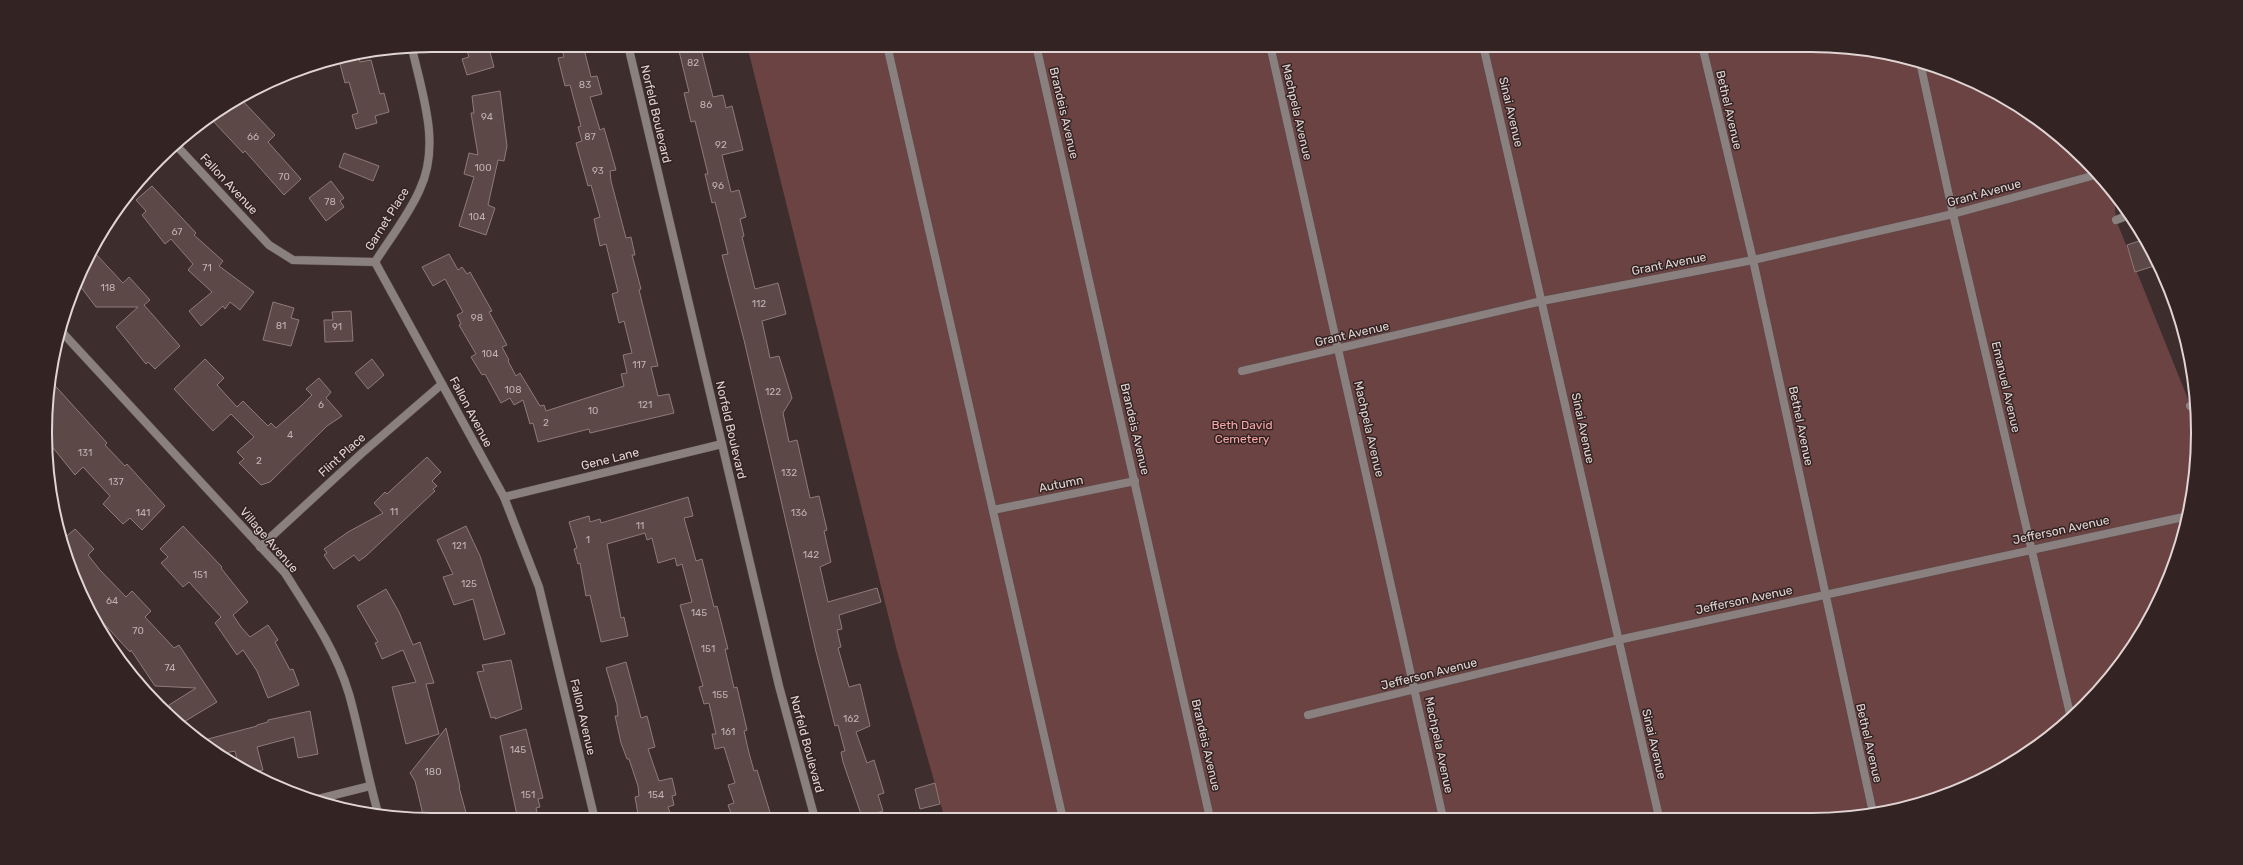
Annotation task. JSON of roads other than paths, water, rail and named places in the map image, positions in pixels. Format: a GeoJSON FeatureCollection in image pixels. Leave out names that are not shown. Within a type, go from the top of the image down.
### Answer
{"type":"FeatureCollection","features":[{"type":"Feature","properties":{"kind":"street","name":"Norfeld Boulevard"},"geometry":{"type":"LineString","coordinates":[[630,52],[779,686],[813,813]]}},
{"type":"Feature","properties":{"kind":"street"},"geometry":{"type":"LineString","coordinates":[[889,52],[1062,813]]}},
{"type":"Feature","properties":{"kind":"street","name":"Brandeis Avenue"},"geometry":{"type":"LineString","coordinates":[[1038,52],[1209,813]]}},
{"type":"Feature","properties":{"kind":"street","name":"Machpela Avenue"},"geometry":{"type":"LineString","coordinates":[[1272,52],[1442,813]]}},
{"type":"Feature","properties":{"kind":"street","name":"Sinai Avenue"},"geometry":{"type":"LineString","coordinates":[[1486,52],[1658,813]]}},
{"type":"Feature","properties":{"kind":"street","name":"Bethel Avenue"},"geometry":{"type":"LineString","coordinates":[[1704,52],[1753,260],[1824,595],[1872,808]]}},
{"type":"Feature","properties":{"kind":"street","name":"Garnet Place"},"geometry":{"type":"LineString","coordinates":[[375,262],[421,189],[430,151],[429,123],[413,53]]}},
{"type":"Feature","properties":{"kind":"street","name":"Emanuel Avenue"},"geometry":{"type":"LineString","coordinates":[[1921,69],[1953,214],[2069,711]]}},
{"type":"Feature","properties":{"kind":"street","name":"Fallon Avenue"},"geometry":{"type":"LineString","coordinates":[[179,148],[269,244],[293,260],[375,262],[504,497],[539,587],[593,813]]}},
{"type":"Feature","properties":{"kind":"street","name":"Grant Avenue"},"geometry":{"type":"LineString","coordinates":[[1242,371],[1339,350],[1542,301],[1753,260],[1953,214],[2092,176]]}},
{"type":"Feature","properties":{"kind":"street"},"geometry":{"type":"LineString","coordinates":[[2116,220],[2124,217]]}},
{"type":"Feature","properties":{"kind":"street","name":"Village Avenue"},"geometry":{"type":"LineString","coordinates":[[65,335],[285,573],[312,614],[335,658],[349,694],[370,786],[377,809]]}},
{"type":"Feature","properties":{"kind":"street","name":"Flint Place"},"geometry":{"type":"LineString","coordinates":[[260,547],[442,384]]}},
{"type":"Feature","properties":{"kind":"street","name":"Gene Lane"},"geometry":{"type":"LineString","coordinates":[[504,497],[722,444]]}},
{"type":"Feature","properties":{"kind":"street","name":"Autumn"},"geometry":{"type":"LineString","coordinates":[[993,510],[1135,481]]}},
{"type":"Feature","properties":{"kind":"street","name":"Jefferson Avenue"},"geometry":{"type":"LineString","coordinates":[[1308,715],[1618,640],[2032,548],[2181,517]]}},
{"type":"Feature","properties":{"kind":"street"},"geometry":{"type":"LineString","coordinates":[[325,797],[370,786]]}},
{"type":"Feature","properties":{"kind":"park label","name":"Beth David Cemetery"},"geometry":{"type":"Point","coordinates":[1242,432]}}]}
